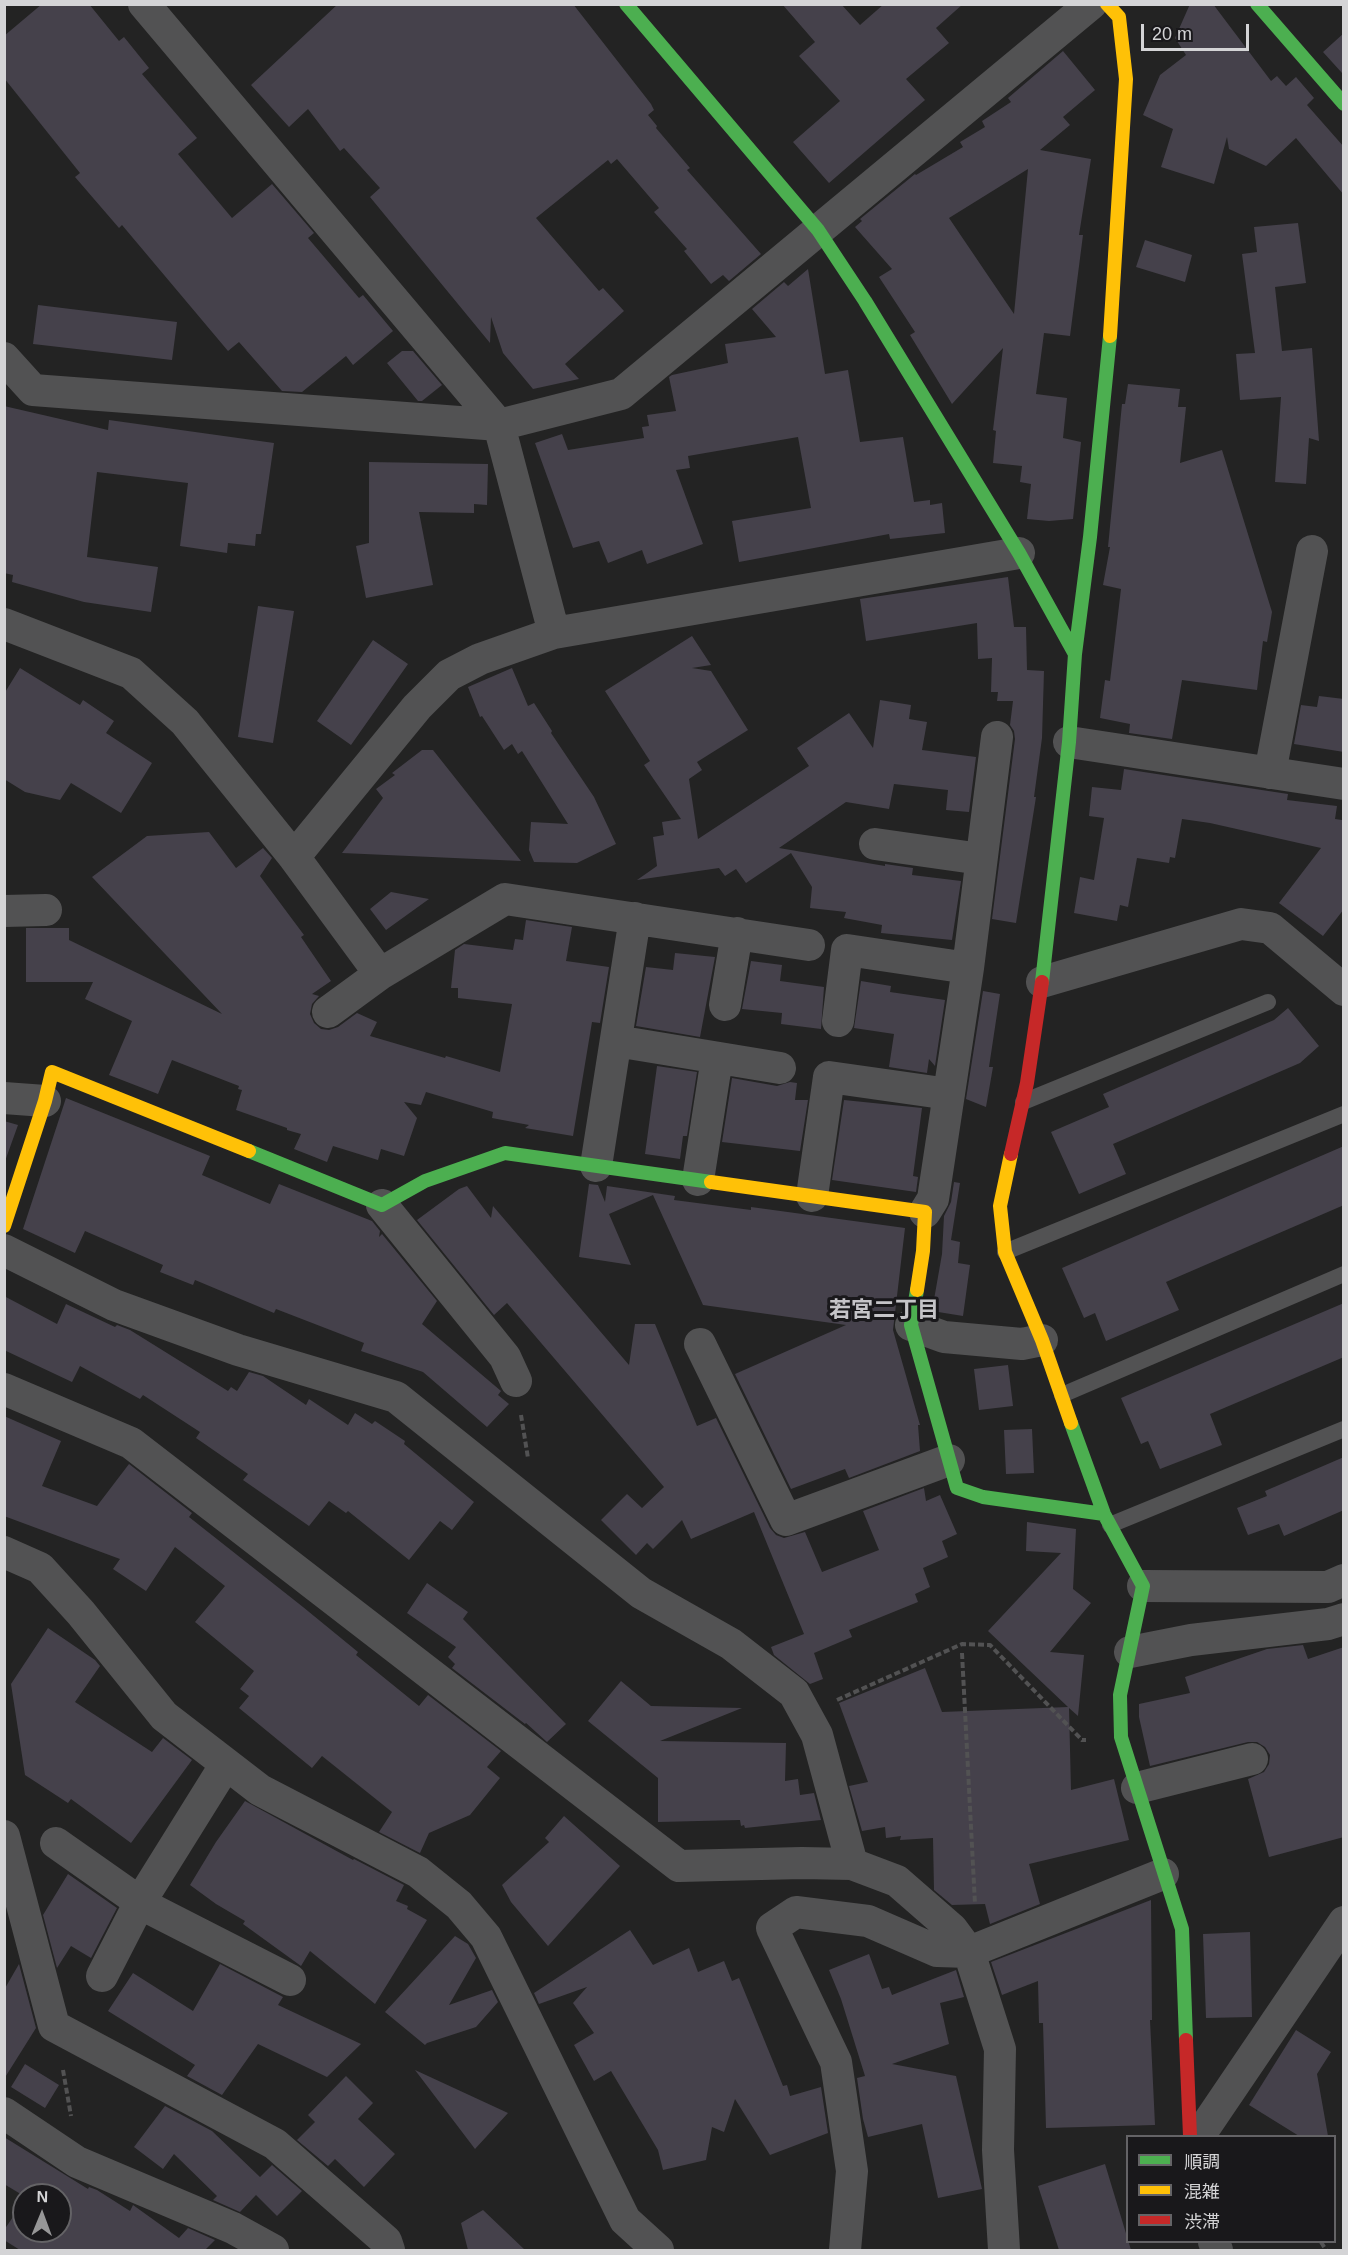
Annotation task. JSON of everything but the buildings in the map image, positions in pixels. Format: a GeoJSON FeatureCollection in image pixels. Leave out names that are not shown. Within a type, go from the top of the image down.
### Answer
{"type":"FeatureCollection","features":[{"type":"Feature","properties":{"kind":"street"},"geometry":{"type":"LineString","coordinates":[[144,4],[499,425],[554,633]]}},
{"type":"Feature","properties":{"kind":"street"},"geometry":{"type":"LineString","coordinates":[[626,4],[818,230],[865,301],[1019,554],[1075,654]]}},
{"type":"Feature","properties":{"kind":"street"},"geometry":{"type":"LineString","coordinates":[[4,358],[33,390],[499,425],[621,394],[1091,4]]}},
{"type":"Feature","properties":{"kind":"street"},"geometry":{"type":"LineString","coordinates":[[1107,4],[1119,17],[1126,79],[1114,297],[1042,982],[1027,1083],[1000,1206],[1005,1252],[1042,1340],[1107,1519],[1143,1586],[1120,1695],[1121,1737],[1182,1929],[1190,2135]]}},
{"type":"Feature","properties":{"kind":"street"},"geometry":{"type":"LineString","coordinates":[[1257,4],[1344,104]]}},
{"type":"Feature","properties":{"kind":"street"},"geometry":{"type":"LineString","coordinates":[[1270,773],[1312,551]]}},
{"type":"Feature","properties":{"kind":"street"},"geometry":{"type":"LineString","coordinates":[[294,857],[417,707],[449,675],[480,659],[554,633],[1019,554]]}},
{"type":"Feature","properties":{"kind":"street"},"geometry":{"type":"LineString","coordinates":[[4,624],[131,673],[185,722],[294,857],[380,974]]}},
{"type":"Feature","properties":{"kind":"street"},"geometry":{"type":"LineString","coordinates":[[997,737],[968,969],[933,1200],[926,1212],[923,1251],[912,1325],[957,1488],[982,1497],[1107,1519]]}},
{"type":"Feature","properties":{"kind":"street"},"geometry":{"type":"LineString","coordinates":[[1069,742],[1344,784]]}},
{"type":"Feature","properties":{"kind":"street"},"geometry":{"type":"LineString","coordinates":[[875,844],[981,859]]}},
{"type":"Feature","properties":{"kind":"street"},"geometry":{"type":"LineString","coordinates":[[328,1012],[380,974],[505,899],[809,945]]}},
{"type":"Feature","properties":{"kind":"street"},"geometry":{"type":"LineString","coordinates":[[4,911],[46,910]]}},
{"type":"Feature","properties":{"kind":"street"},"geometry":{"type":"LineString","coordinates":[[596,1166],[635,918]]}},
{"type":"Feature","properties":{"kind":"street"},"geometry":{"type":"LineString","coordinates":[[1042,982],[1241,924],[1270,928],[1344,990]]}},
{"type":"Feature","properties":{"kind":"street"},"geometry":{"type":"LineString","coordinates":[[725,1005],[737,933]]}},
{"type":"Feature","properties":{"kind":"street"},"geometry":{"type":"LineString","coordinates":[[838,1021],[848,950],[968,969]]}},
{"type":"Feature","properties":{"kind":"street"},"geometry":{"type":"LineString","coordinates":[[616,1041],[780,1068]]}},
{"type":"Feature","properties":{"kind":"street"},"geometry":{"type":"LineString","coordinates":[[698,1180],[717,1058]]}},
{"type":"Feature","properties":{"kind":"street"},"geometry":{"type":"LineString","coordinates":[[4,1226],[45,1101],[52,1072],[382,1205],[505,1357],[516,1381]]}},
{"type":"Feature","properties":{"kind":"street"},"geometry":{"type":"LineString","coordinates":[[812,1196],[829,1077],[949,1094]]}},
{"type":"Feature","properties":{"kind":"street"},"geometry":{"type":"LineString","coordinates":[[4,1098],[45,1101]]}},
{"type":"Feature","properties":{"kind":"street"},"geometry":{"type":"LineString","coordinates":[[382,1205],[425,1181],[506,1153],[926,1212]]}},
{"type":"Feature","properties":{"kind":"street"},"geometry":{"type":"LineString","coordinates":[[4,1250],[114,1305],[238,1350],[396,1397],[641,1593],[731,1644],[794,1693],[817,1735],[852,1864]]}},
{"type":"Feature","properties":{"kind":"street"},"geometry":{"type":"LineString","coordinates":[[912,1325],[944,1337],[1022,1344],[1042,1340]]}},
{"type":"Feature","properties":{"kind":"street"},"geometry":{"type":"LineString","coordinates":[[700,1344],[786,1520],[949,1460]]}},
{"type":"Feature","properties":{"kind":"street"},"geometry":{"type":"LineString","coordinates":[[4,1389],[131,1443],[679,1866],[852,1864],[897,1881],[952,1929],[969,1952],[1000,2049],[998,2150],[1004,2250]]}},
{"type":"Feature","properties":{"kind":"street"},"geometry":{"type":"LineString","coordinates":[[4,1552],[40,1568],[81,1613],[164,1716],[260,1790],[418,1872],[459,1905],[486,1937],[625,2220],[658,2250]]}},
{"type":"Feature","properties":{"kind":"street"},"geometry":{"type":"LineString","coordinates":[[1143,1586],[1328,1587],[1344,1580]]}},
{"type":"Feature","properties":{"kind":"street"},"geometry":{"type":"LineString","coordinates":[[1130,1652],[1191,1640],[1328,1624],[1344,1619]]}},
{"type":"Feature","properties":{"kind":"street"},"geometry":{"type":"LineString","coordinates":[[1137,1788],[1252,1759]]}},
{"type":"Feature","properties":{"kind":"street"},"geometry":{"type":"LineString","coordinates":[[102,1976],[140,1902],[226,1764]]}},
{"type":"Feature","properties":{"kind":"street"},"geometry":{"type":"LineString","coordinates":[[4,1836],[54,2026],[275,2144],[386,2241],[389,2250]]}},
{"type":"Feature","properties":{"kind":"street"},"geometry":{"type":"LineString","coordinates":[[56,1843],[140,1902],[290,1980]]}},
{"type":"Feature","properties":{"kind":"street"},"geometry":{"type":"LineString","coordinates":[[845,2250],[852,2171],[836,2062],[772,1928],[796,1912],[868,1921],[937,1951],[969,1952],[1163,1874]]}},
{"type":"Feature","properties":{"kind":"street"},"geometry":{"type":"LineString","coordinates":[[1200,2135],[1344,1923]]}},
{"type":"Feature","properties":{"kind":"street"},"geometry":{"type":"LineString","coordinates":[[4,2113],[77,2162],[233,2228],[273,2250]]}},
{"type":"Feature","properties":{"kind":"lane"},"geometry":{"type":"LineString","coordinates":[[1023,1102],[1268,1002]]}},
{"type":"Feature","properties":{"kind":"lane"},"geometry":{"type":"LineString","coordinates":[[1005,1252],[1344,1114]]}},
{"type":"Feature","properties":{"kind":"lane"},"geometry":{"type":"LineString","coordinates":[[1062,1395],[1344,1274]]}},
{"type":"Feature","properties":{"kind":"lane"},"geometry":{"type":"LineString","coordinates":[[1107,1519],[1344,1429]]}},
{"type":"Feature","properties":{"kind":"path"},"geometry":{"type":"LineString","coordinates":[[516,1381],[532,1485],[527,1501]]}},
{"type":"Feature","properties":{"kind":"path"},"geometry":{"type":"LineString","coordinates":[[806,1714],[962,1644],[990,1645],[1082,1740],[1121,1737]]}},
{"type":"Feature","properties":{"kind":"path"},"geometry":{"type":"LineString","coordinates":[[962,1653],[976,1920],[969,1952]]}},
{"type":"Feature","properties":{"kind":"traffic: fast"},"geometry":{"type":"LineString","coordinates":[[626,4],[818,230],[865,301],[1019,553],[1075,654]]}},
{"type":"Feature","properties":{"kind":"traffic: fast"},"geometry":{"type":"LineString","coordinates":[[1257,4],[1344,104]]}},
{"type":"Feature","properties":{"kind":"traffic: fast"},"geometry":{"type":"LineString","coordinates":[[1042,982],[1110,336]]}},
{"type":"Feature","properties":{"kind":"traffic: fast"},"geometry":{"type":"LineString","coordinates":[[249,1151],[382,1205],[425,1181],[505,1153],[711,1182]]}},
{"type":"Feature","properties":{"kind":"traffic: fast"},"geometry":{"type":"LineString","coordinates":[[917,1290],[911,1325],[957,1488],[983,1497],[1104,1514]]}},
{"type":"Feature","properties":{"kind":"traffic: fast"},"geometry":{"type":"LineString","coordinates":[[1071,1423],[1104,1514],[1143,1586],[1120,1695],[1121,1737],[1182,1929],[1186,2040]]}},
{"type":"Feature","properties":{"kind":"traffic: slow"},"geometry":{"type":"LineString","coordinates":[[1107,4],[1119,17],[1126,79],[1110,336]]}},
{"type":"Feature","properties":{"kind":"traffic: slow"},"geometry":{"type":"LineString","coordinates":[[4,1226],[45,1101],[52,1072],[249,1151]]}},
{"type":"Feature","properties":{"kind":"traffic: slow"},"geometry":{"type":"LineString","coordinates":[[1011,1154],[1000,1206],[1005,1252],[1042,1340],[1071,1423]]}},
{"type":"Feature","properties":{"kind":"traffic: slow"},"geometry":{"type":"LineString","coordinates":[[711,1182],[925,1212],[923,1251],[917,1290]]}},
{"type":"Feature","properties":{"kind":"traffic: jam"},"geometry":{"type":"LineString","coordinates":[[1011,1154],[1027,1083],[1042,982]]}},
{"type":"Feature","properties":{"kind":"traffic: jam"},"geometry":{"type":"LineString","coordinates":[[1186,2040],[1190,2135]]}},
{"type":"Feature","properties":{"kind":"district","name":"若宮二丁目"},"geometry":{"type":"Point","coordinates":[884,1311]}}]}
